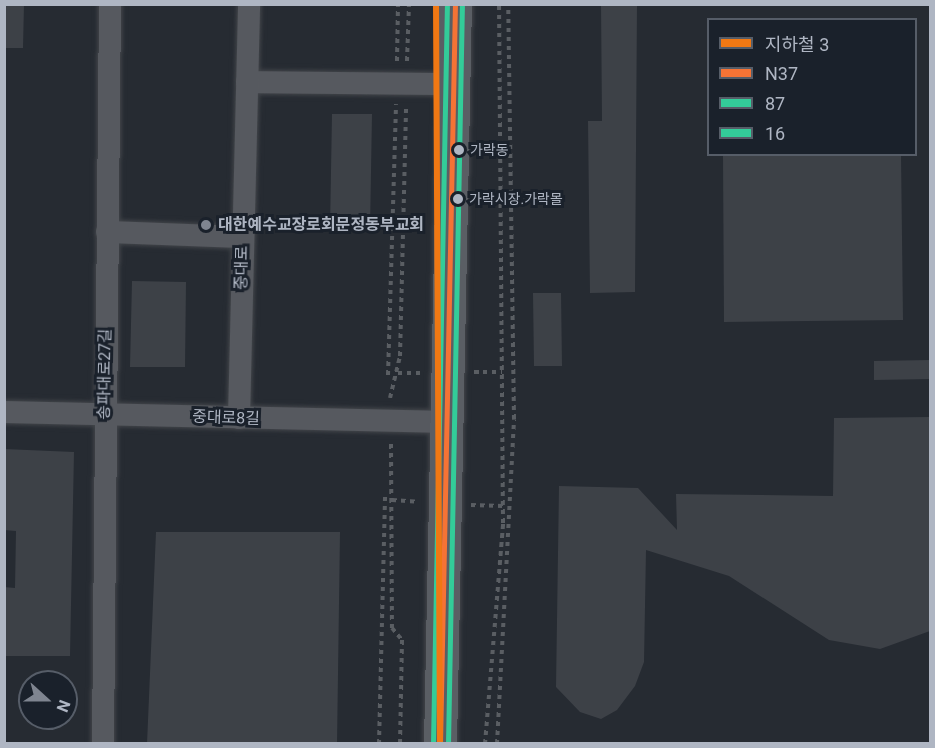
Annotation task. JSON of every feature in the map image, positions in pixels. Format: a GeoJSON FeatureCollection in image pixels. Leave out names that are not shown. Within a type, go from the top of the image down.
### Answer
{"type":"FeatureCollection","features":[{"type":"Feature","properties":{"kind":"main road"},"geometry":{"type":"LineString","coordinates":[[440,744],[455,4]]}},
{"type":"Feature","properties":{"kind":"street","name":"송파대로27길"},"geometry":{"type":"LineString","coordinates":[[103,744],[104,414],[110,4]]}},
{"type":"Feature","properties":{"kind":"street","name":"중대로"},"geometry":{"type":"LineString","coordinates":[[239,418],[249,4]]}},
{"type":"Feature","properties":{"kind":"street"},"geometry":{"type":"LineString","coordinates":[[247,82],[401,81],[454,84]]}},
{"type":"Feature","properties":{"kind":"street"},"geometry":{"type":"LineString","coordinates":[[107,232],[243,237]]}},
{"type":"Feature","properties":{"kind":"street","name":"중대로8길"},"geometry":{"type":"LineString","coordinates":[[4,412],[448,422]]}},
{"type":"Feature","properties":{"kind":"path"},"geometry":{"type":"LineString","coordinates":[[398,4],[401,81],[398,373]]}},
{"type":"Feature","properties":{"kind":"path"},"geometry":{"type":"LineString","coordinates":[[388,375],[391,257],[401,81],[409,4]]}},
{"type":"Feature","properties":{"kind":"path"},"geometry":{"type":"LineString","coordinates":[[485,744],[495,671],[503,506],[499,4]]}},
{"type":"Feature","properties":{"kind":"path"},"geometry":{"type":"LineString","coordinates":[[497,744],[514,419],[508,4]]}},
{"type":"Feature","properties":{"kind":"path"},"geometry":{"type":"LineString","coordinates":[[379,744],[385,495]]}},
{"type":"Feature","properties":{"kind":"path"},"geometry":{"type":"LineString","coordinates":[[392,500],[392,628],[402,640],[400,744]]}},
{"type":"Feature","properties":{"kind":"building"},"geometry":{"type":"Polygon","coordinates":[[[4,4],[24,4],[23,48],[4,48],[4,4]]]}},
{"type":"Feature","properties":{"kind":"building"},"geometry":{"type":"Polygon","coordinates":[[[601,4],[637,4],[635,292],[590,293],[588,121],[602,121],[601,4]]]}},
{"type":"Feature","properties":{"kind":"building"},"geometry":{"type":"Polygon","coordinates":[[[332,114],[372,114],[370,229],[330,229],[332,114]]]}},
{"type":"Feature","properties":{"kind":"building"},"geometry":{"type":"Polygon","coordinates":[[[723,156],[901,156],[903,320],[724,322],[723,156]]]}},
{"type":"Feature","properties":{"kind":"building"},"geometry":{"type":"Polygon","coordinates":[[[132,281],[186,282],[185,367],[130,367],[132,281]]]}},
{"type":"Feature","properties":{"kind":"building"},"geometry":{"type":"Polygon","coordinates":[[[533,293],[561,293],[562,366],[534,366],[533,293]]]}},
{"type":"Feature","properties":{"kind":"building"},"geometry":{"type":"Polygon","coordinates":[[[930,360],[930,379],[874,380],[874,361],[930,360]]]}},
{"type":"Feature","properties":{"kind":"building"},"geometry":{"type":"Polygon","coordinates":[[[930,417],[930,631],[880,649],[829,640],[729,576],[646,550],[644,662],[635,686],[617,710],[601,719],[580,712],[556,687],[559,486],[638,488],[677,530],[676,494],[833,496],[834,418],[930,417]]]}},
{"type":"Feature","properties":{"kind":"building"},"geometry":{"type":"Polygon","coordinates":[[[4,449],[74,452],[70,656],[6,656],[4,587],[15,588],[16,531],[4,530],[4,449]]]}},
{"type":"Feature","properties":{"kind":"building"},"geometry":{"type":"Polygon","coordinates":[[[156,532],[340,532],[337,744],[147,744],[156,532]]]}},
{"type":"Feature","properties":{"kind":"metro line","name":"3"},"geometry":{"type":"LineString","coordinates":[[436,4],[440,744]]}},
{"type":"Feature","properties":{"kind":"transit line","name":"16"},"geometry":{"type":"LineString","coordinates":[[433,744],[447,4]]}},
{"type":"Feature","properties":{"kind":"transit line","name":"N37"},"geometry":{"type":"LineString","coordinates":[[440,744],[455,4]]}},
{"type":"Feature","properties":{"kind":"transit line","name":"87"},"geometry":{"type":"LineString","coordinates":[[448,744],[462,4]]}},
{"type":"Feature","properties":{"kind":"place","name":"가락동"},"geometry":{"type":"Point","coordinates":[459,150]}},
{"type":"Feature","properties":{"kind":"place","name":"가락시장.가락몰"},"geometry":{"type":"Point","coordinates":[458,199]}},
{"type":"Feature","properties":{"kind":"place","name":"대한예수교장로회문정동부교회"},"geometry":{"type":"Point","coordinates":[206,225]}}]}
